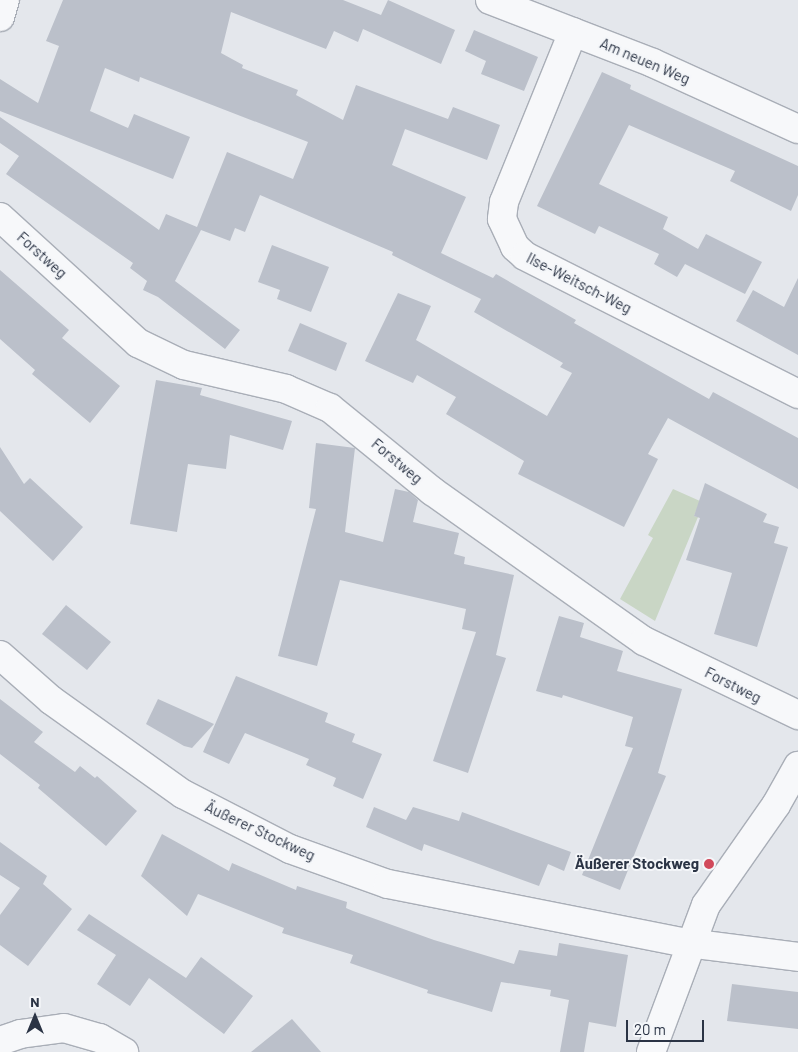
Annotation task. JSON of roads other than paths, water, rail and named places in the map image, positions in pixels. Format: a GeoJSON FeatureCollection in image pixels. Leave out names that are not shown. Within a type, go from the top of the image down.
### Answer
{"type":"FeatureCollection","features":[{"type":"Feature","properties":{"kind":"street"},"geometry":{"type":"LineString","coordinates":[[0,17],[5,0]]}},
{"type":"Feature","properties":{"kind":"street","name":"Am neuen Weg"},"geometry":{"type":"LineString","coordinates":[[490,0],[653,63],[798,129]]}},
{"type":"Feature","properties":{"kind":"street","name":"Ilse-Weitsch-Weg"},"geometry":{"type":"LineString","coordinates":[[573,32],[504,202],[502,219],[515,248],[525,256],[798,394]]}},
{"type":"Feature","properties":{"kind":"street","name":"Forstweg"},"geometry":{"type":"LineString","coordinates":[[0,218],[138,343],[184,365],[286,389],[330,408],[432,491],[644,640],[798,715]]}},
{"type":"Feature","properties":{"kind":"street","name":"Äußerer Stockweg"},"geometry":{"type":"LineString","coordinates":[[0,655],[51,700],[183,794],[290,849],[388,884],[690,944],[798,957]]}},
{"type":"Feature","properties":{"kind":"street"},"geometry":{"type":"LineString","coordinates":[[651,1052],[706,905],[776,805],[798,766]]}},
{"type":"Feature","properties":{"kind":"street"},"geometry":{"type":"LineString","coordinates":[[0,1041],[20,1034],[64,1028],[100,1038],[124,1052]]}},
{"type":"Feature","properties":{"kind":"place","name":"Äußerer Stockweg"},"geometry":{"type":"Point","coordinates":[709,864]}}]}
